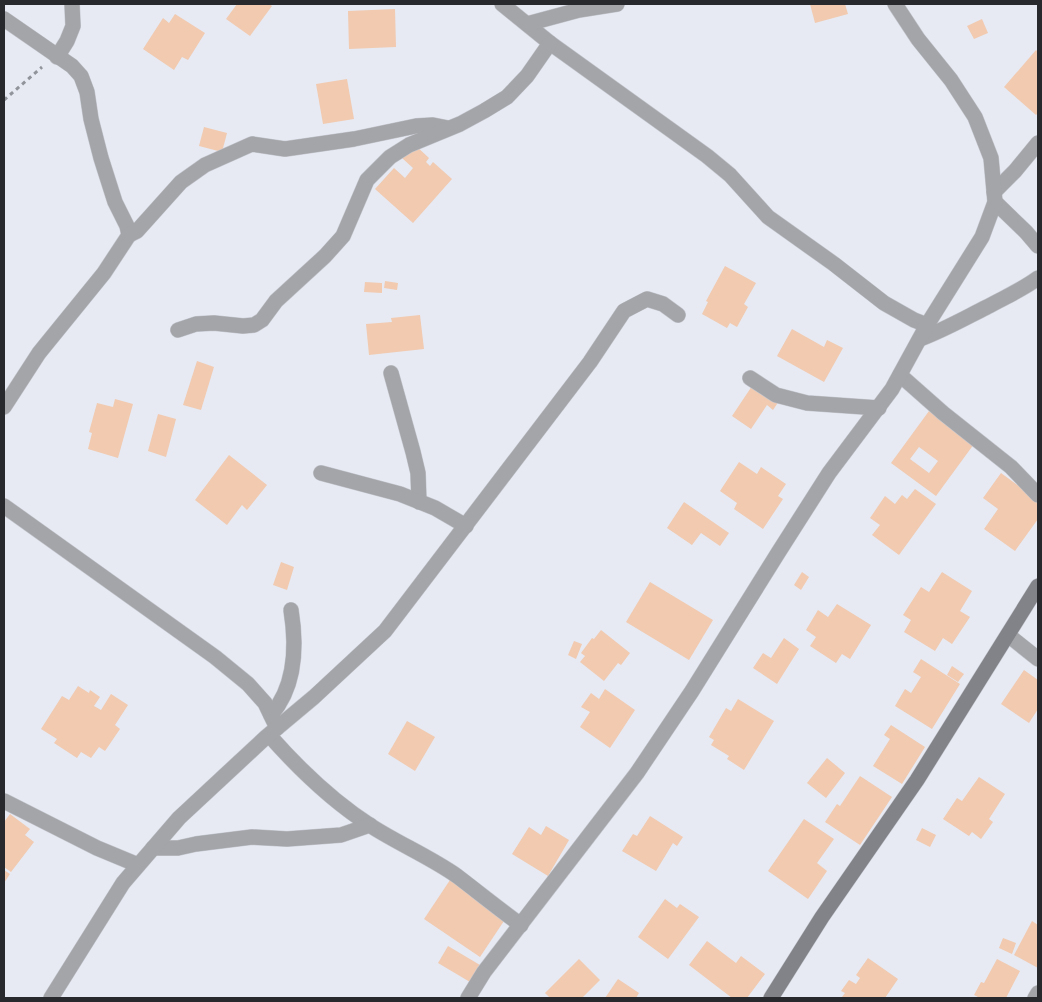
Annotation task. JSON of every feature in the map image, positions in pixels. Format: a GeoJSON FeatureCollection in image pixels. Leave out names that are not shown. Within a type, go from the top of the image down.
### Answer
{"type":"FeatureCollection","features":[{"type":"Feature","properties":{"kind":"street"},"geometry":{"type":"LineString","coordinates":[[56,56],[71,33],[73,26],[72,4]]}},
{"type":"Feature","properties":{"kind":"street"},"geometry":{"type":"LineString","coordinates":[[502,4],[550,44],[707,156],[730,175],[768,217],[834,264],[884,303],[927,325]]}},
{"type":"Feature","properties":{"kind":"street"},"geometry":{"type":"LineString","coordinates":[[527,24],[579,10],[617,4]]}},
{"type":"Feature","properties":{"kind":"street"},"geometry":{"type":"LineString","coordinates":[[468,998],[484,972],[636,774],[692,691],[829,473],[879,408],[900,375],[927,325],[982,237],[994,197],[991,158],[975,117],[951,80],[918,39],[895,4]]}},
{"type":"Feature","properties":{"kind":"street"},"geometry":{"type":"LineString","coordinates":[[4,19],[72,66],[81,76],[88,92],[91,119],[101,158],[115,202],[127,226],[128,235]]}},
{"type":"Feature","properties":{"kind":"street"},"geometry":{"type":"LineString","coordinates":[[178,330],[196,324],[254,325],[262,320],[276,301],[325,256],[342,236],[367,180],[390,157],[409,145],[484,112],[507,97],[527,76],[550,44]]}},
{"type":"Feature","properties":{"kind":"street"},"geometry":{"type":"LineString","coordinates":[[4,407],[39,353],[104,273],[128,235],[137,231],[181,182],[195,171],[252,144],[285,149],[354,139],[416,126],[433,125],[450,128]]}},
{"type":"Feature","properties":{"kind":"street"},"geometry":{"type":"LineString","coordinates":[[994,197],[1038,143]]}},
{"type":"Feature","properties":{"kind":"street"},"geometry":{"type":"LineString","coordinates":[[994,197],[1038,246]]}},
{"type":"Feature","properties":{"kind":"street"},"geometry":{"type":"LineString","coordinates":[[920,339],[944,330],[1027,286],[1038,278]]}},
{"type":"Feature","properties":{"kind":"street"},"geometry":{"type":"LineString","coordinates":[[51,998],[123,883],[178,818],[272,726],[340,674],[385,631],[590,362],[624,311],[647,299],[663,304],[678,315]]}},
{"type":"Feature","properties":{"kind":"street"},"geometry":{"type":"LineString","coordinates":[[391,373],[418,473],[419,502]]}},
{"type":"Feature","properties":{"kind":"street"},"geometry":{"type":"LineString","coordinates":[[900,375],[943,413],[1011,468],[1038,495]]}},
{"type":"Feature","properties":{"kind":"street"},"geometry":{"type":"LineString","coordinates":[[750,378],[776,395],[807,403],[879,408]]}},
{"type":"Feature","properties":{"kind":"street"},"geometry":{"type":"LineString","coordinates":[[321,473],[400,494],[435,508],[466,526]]}},
{"type":"Feature","properties":{"kind":"street"},"geometry":{"type":"LineString","coordinates":[[4,506],[215,657],[248,684],[265,703],[272,726],[310,779],[370,825],[457,877],[521,925]]}},
{"type":"Feature","properties":{"kind":"street"},"geometry":{"type":"LineString","coordinates":[[771,998],[822,917],[917,780],[1038,586]]}},
{"type":"Feature","properties":{"kind":"street"},"geometry":{"type":"LineString","coordinates":[[272,726],[290,681],[294,657],[295,630],[291,610]]}},
{"type":"Feature","properties":{"kind":"street"},"geometry":{"type":"LineString","coordinates":[[1008,635],[1038,659]]}},
{"type":"Feature","properties":{"kind":"street"},"geometry":{"type":"LineString","coordinates":[[4,801],[97,848],[138,865]]}},
{"type":"Feature","properties":{"kind":"street"},"geometry":{"type":"LineString","coordinates":[[153,848],[178,848],[252,837],[286,839],[341,835],[370,825]]}},
{"type":"Feature","properties":{"kind":"street"},"geometry":{"type":"LineString","coordinates":[[1035,998],[1038,992]]}},
{"type":"Feature","properties":{"kind":"path"},"geometry":{"type":"LineString","coordinates":[[4,100],[56,56]]}},
{"type":"Feature","properties":{"kind":"building"},"geometry":{"type":"Polygon","coordinates":[[[237,4],[269,4],[272,6],[250,36],[226,19],[237,4]]]}},
{"type":"Feature","properties":{"kind":"building"},"geometry":{"type":"Polygon","coordinates":[[[810,4],[845,4],[848,14],[815,23],[810,4]]]}},
{"type":"Feature","properties":{"kind":"building"},"geometry":{"type":"Polygon","coordinates":[[[395,9],[396,47],[349,49],[348,11],[395,9]]]}},
{"type":"Feature","properties":{"kind":"building"},"geometry":{"type":"Polygon","coordinates":[[[175,14],[205,33],[188,60],[182,57],[174,70],[143,49],[163,18],[169,23],[175,14]]]}},
{"type":"Feature","properties":{"kind":"building"},"geometry":{"type":"Polygon","coordinates":[[[982,19],[988,33],[974,39],[967,26],[982,19]]]}},
{"type":"Feature","properties":{"kind":"building"},"geometry":{"type":"Polygon","coordinates":[[[1036,50],[1038,52],[1038,113],[1036,115],[1004,87],[1036,50]]]}},
{"type":"Feature","properties":{"kind":"building"},"geometry":{"type":"Polygon","coordinates":[[[347,79],[354,119],[323,124],[316,84],[347,79]]]}},
{"type":"Feature","properties":{"kind":"building"},"geometry":{"type":"Polygon","coordinates":[[[204,127],[227,133],[222,152],[199,146],[204,127]]]}},
{"type":"Feature","properties":{"kind":"building"},"geometry":{"type":"Polygon","coordinates":[[[415,145],[429,158],[426,162],[430,166],[433,162],[452,179],[413,223],[375,189],[394,168],[405,178],[413,168],[402,158],[415,145]]]}},
{"type":"Feature","properties":{"kind":"building"},"geometry":{"type":"Polygon","coordinates":[[[725,266],[756,283],[744,304],[748,307],[737,327],[730,323],[727,328],[702,314],[708,302],[706,301],[725,266]]]}},
{"type":"Feature","properties":{"kind":"building"},"geometry":{"type":"Polygon","coordinates":[[[385,281],[398,283],[397,290],[384,288],[385,281]]]}},
{"type":"Feature","properties":{"kind":"building"},"geometry":{"type":"Polygon","coordinates":[[[365,282],[382,283],[382,293],[364,292],[365,282]]]}},
{"type":"Feature","properties":{"kind":"building"},"geometry":{"type":"Polygon","coordinates":[[[420,315],[424,349],[369,355],[366,324],[392,322],[391,318],[420,315]]]}},
{"type":"Feature","properties":{"kind":"building"},"geometry":{"type":"Polygon","coordinates":[[[792,329],[824,347],[827,340],[843,348],[824,382],[777,356],[792,329]]]}},
{"type":"Feature","properties":{"kind":"building"},"geometry":{"type":"Polygon","coordinates":[[[197,361],[214,367],[201,410],[183,405],[197,361]]]}},
{"type":"Feature","properties":{"kind":"building"},"geometry":{"type":"Polygon","coordinates":[[[756,380],[781,398],[773,410],[767,405],[751,429],[732,416],[756,380]]]}},
{"type":"Feature","properties":{"kind":"building"},"geometry":{"type":"Polygon","coordinates":[[[115,399],[133,404],[118,458],[88,449],[92,433],[89,432],[97,403],[113,407],[115,399]]]}},
{"type":"Feature","properties":{"kind":"building"},"geometry":{"type":"Polygon","coordinates":[[[929,411],[974,444],[936,496],[891,463],[929,411]],[[919,447],[910,459],[929,473],[938,461],[919,447]]]}},
{"type":"Feature","properties":{"kind":"building"},"geometry":{"type":"Polygon","coordinates":[[[158,414],[176,419],[166,457],[148,451],[158,414]]]}},
{"type":"Feature","properties":{"kind":"building"},"geometry":{"type":"Polygon","coordinates":[[[229,455],[267,485],[247,510],[242,505],[227,525],[195,500],[229,455]]]}},
{"type":"Feature","properties":{"kind":"building"},"geometry":{"type":"Polygon","coordinates":[[[739,462],[757,474],[761,467],[786,484],[778,496],[783,499],[763,529],[734,509],[737,503],[720,491],[739,462]]]}},
{"type":"Feature","properties":{"kind":"building"},"geometry":{"type":"Polygon","coordinates":[[[1001,473],[1038,500],[1038,519],[1015,551],[984,529],[998,509],[983,498],[1001,473]]]}},
{"type":"Feature","properties":{"kind":"building"},"geometry":{"type":"Polygon","coordinates":[[[915,489],[936,504],[899,555],[872,535],[880,525],[870,518],[885,496],[895,504],[902,495],[907,499],[915,489]]]}},
{"type":"Feature","properties":{"kind":"building"},"geometry":{"type":"Polygon","coordinates":[[[684,502],[729,533],[720,546],[701,533],[692,545],[667,528],[684,502]]]}},
{"type":"Feature","properties":{"kind":"building"},"geometry":{"type":"Polygon","coordinates":[[[281,562],[294,567],[287,590],[273,585],[281,562]]]}},
{"type":"Feature","properties":{"kind":"building"},"geometry":{"type":"Polygon","coordinates":[[[802,572],[809,577],[801,590],[794,585],[802,572]]]}},
{"type":"Feature","properties":{"kind":"building"},"geometry":{"type":"Polygon","coordinates":[[[942,572],[972,591],[960,611],[970,617],[952,644],[943,638],[935,651],[904,632],[911,620],[903,615],[921,587],[929,592],[942,572]]]}},
{"type":"Feature","properties":{"kind":"building"},"geometry":{"type":"Polygon","coordinates":[[[650,582],[713,620],[689,660],[626,622],[650,582]]]}},
{"type":"Feature","properties":{"kind":"building"},"geometry":{"type":"Polygon","coordinates":[[[837,604],[871,625],[850,659],[842,654],[836,663],[810,646],[816,637],[806,630],[818,610],[828,617],[837,604]]]}},
{"type":"Feature","properties":{"kind":"building"},"geometry":{"type":"Polygon","coordinates":[[[601,630],[630,653],[621,665],[618,663],[604,681],[580,662],[585,656],[581,653],[592,638],[594,639],[601,630]]]}},
{"type":"Feature","properties":{"kind":"building"},"geometry":{"type":"Polygon","coordinates":[[[784,638],[799,649],[777,684],[753,668],[763,653],[771,658],[784,638]]]}},
{"type":"Feature","properties":{"kind":"building"},"geometry":{"type":"Polygon","coordinates":[[[574,641],[582,644],[576,659],[568,655],[574,641]]]}},
{"type":"Feature","properties":{"kind":"building"},"geometry":{"type":"Polygon","coordinates":[[[921,659],[960,684],[932,729],[895,706],[905,689],[911,693],[921,677],[913,672],[921,659]]]}},
{"type":"Feature","properties":{"kind":"building"},"geometry":{"type":"Polygon","coordinates":[[[952,666],[964,674],[958,682],[947,675],[952,666]]]}},
{"type":"Feature","properties":{"kind":"building"},"geometry":{"type":"Polygon","coordinates":[[[1024,670],[1038,680],[1038,709],[1029,723],[1001,704],[1024,670]]]}},
{"type":"Feature","properties":{"kind":"building"},"geometry":{"type":"Polygon","coordinates":[[[78,686],[89,693],[90,690],[100,697],[94,706],[101,710],[111,694],[128,705],[115,725],[120,729],[105,751],[99,747],[91,758],[81,752],[77,758],[54,743],[57,739],[41,729],[62,696],[69,700],[78,686]]]}},
{"type":"Feature","properties":{"kind":"building"},"geometry":{"type":"Polygon","coordinates":[[[605,689],[635,710],[610,748],[580,727],[590,712],[581,707],[591,693],[599,699],[605,689]]]}},
{"type":"Feature","properties":{"kind":"building"},"geometry":{"type":"Polygon","coordinates":[[[738,699],[774,721],[744,770],[727,759],[729,756],[711,745],[714,740],[709,737],[726,708],[731,711],[738,699]]]}},
{"type":"Feature","properties":{"kind":"building"},"geometry":{"type":"Polygon","coordinates":[[[407,721],[435,737],[415,771],[388,754],[407,721]]]}},
{"type":"Feature","properties":{"kind":"building"},"geometry":{"type":"Polygon","coordinates":[[[891,725],[925,747],[902,784],[873,766],[890,739],[884,735],[891,725]]]}},
{"type":"Feature","properties":{"kind":"building"},"geometry":{"type":"Polygon","coordinates":[[[827,758],[845,773],[826,798],[807,783],[827,758]]]}},
{"type":"Feature","properties":{"kind":"building"},"geometry":{"type":"Polygon","coordinates":[[[860,776],[892,797],[860,845],[825,822],[837,804],[840,806],[860,776]]]}},
{"type":"Feature","properties":{"kind":"building"},"geometry":{"type":"Polygon","coordinates":[[[979,777],[1005,794],[989,819],[993,822],[981,839],[972,832],[969,836],[943,819],[957,798],[962,801],[979,777]]]}},
{"type":"Feature","properties":{"kind":"building"},"geometry":{"type":"Polygon","coordinates":[[[10,814],[30,829],[25,835],[34,842],[11,872],[4,867],[4,822],[10,814]]]}},
{"type":"Feature","properties":{"kind":"building"},"geometry":{"type":"Polygon","coordinates":[[[650,816],[683,837],[677,846],[673,843],[656,871],[622,851],[633,834],[637,836],[650,816]]]}},
{"type":"Feature","properties":{"kind":"building"},"geometry":{"type":"Polygon","coordinates":[[[804,819],[834,839],[817,863],[827,871],[808,899],[768,871],[804,819]]]}},
{"type":"Feature","properties":{"kind":"building"},"geometry":{"type":"Polygon","coordinates":[[[546,826],[569,840],[548,876],[512,854],[529,827],[541,835],[546,826]]]}},
{"type":"Feature","properties":{"kind":"building"},"geometry":{"type":"Polygon","coordinates":[[[922,828],[936,835],[930,847],[916,840],[922,828]]]}},
{"type":"Feature","properties":{"kind":"building"},"geometry":{"type":"Polygon","coordinates":[[[4,870],[10,874],[4,883],[4,870]]]}},
{"type":"Feature","properties":{"kind":"building"},"geometry":{"type":"Polygon","coordinates":[[[452,877],[508,915],[480,957],[424,919],[452,877]]]}},
{"type":"Feature","properties":{"kind":"building"},"geometry":{"type":"Polygon","coordinates":[[[665,899],[677,908],[680,904],[699,917],[668,959],[638,937],[665,899]]]}},
{"type":"Feature","properties":{"kind":"building"},"geometry":{"type":"Polygon","coordinates":[[[1032,921],[1038,925],[1038,968],[1014,955],[1032,921]]]}},
{"type":"Feature","properties":{"kind":"building"},"geometry":{"type":"Polygon","coordinates":[[[1003,938],[1016,943],[1012,954],[999,948],[1003,938]]]}},
{"type":"Feature","properties":{"kind":"building"},"geometry":{"type":"Polygon","coordinates":[[[707,941],[736,963],[741,956],[765,974],[747,998],[732,998],[689,965],[707,941]]]}},
{"type":"Feature","properties":{"kind":"building"},"geometry":{"type":"Polygon","coordinates":[[[448,946],[485,968],[475,985],[438,963],[448,946]]]}},
{"type":"Feature","properties":{"kind":"building"},"geometry":{"type":"Polygon","coordinates":[[[868,958],[898,979],[885,998],[843,998],[845,993],[841,991],[849,980],[856,984],[860,978],[856,975],[868,958]]]}},
{"type":"Feature","properties":{"kind":"building"},"geometry":{"type":"Polygon","coordinates":[[[579,959],[600,980],[582,998],[550,998],[545,993],[579,959]]]}},
{"type":"Feature","properties":{"kind":"building"},"geometry":{"type":"Polygon","coordinates":[[[997,959],[1020,971],[1006,998],[980,998],[974,995],[981,982],[984,983],[997,959]]]}},
{"type":"Feature","properties":{"kind":"building"},"geometry":{"type":"Polygon","coordinates":[[[618,979],[639,993],[636,998],[605,998],[618,979]]]}}]}
